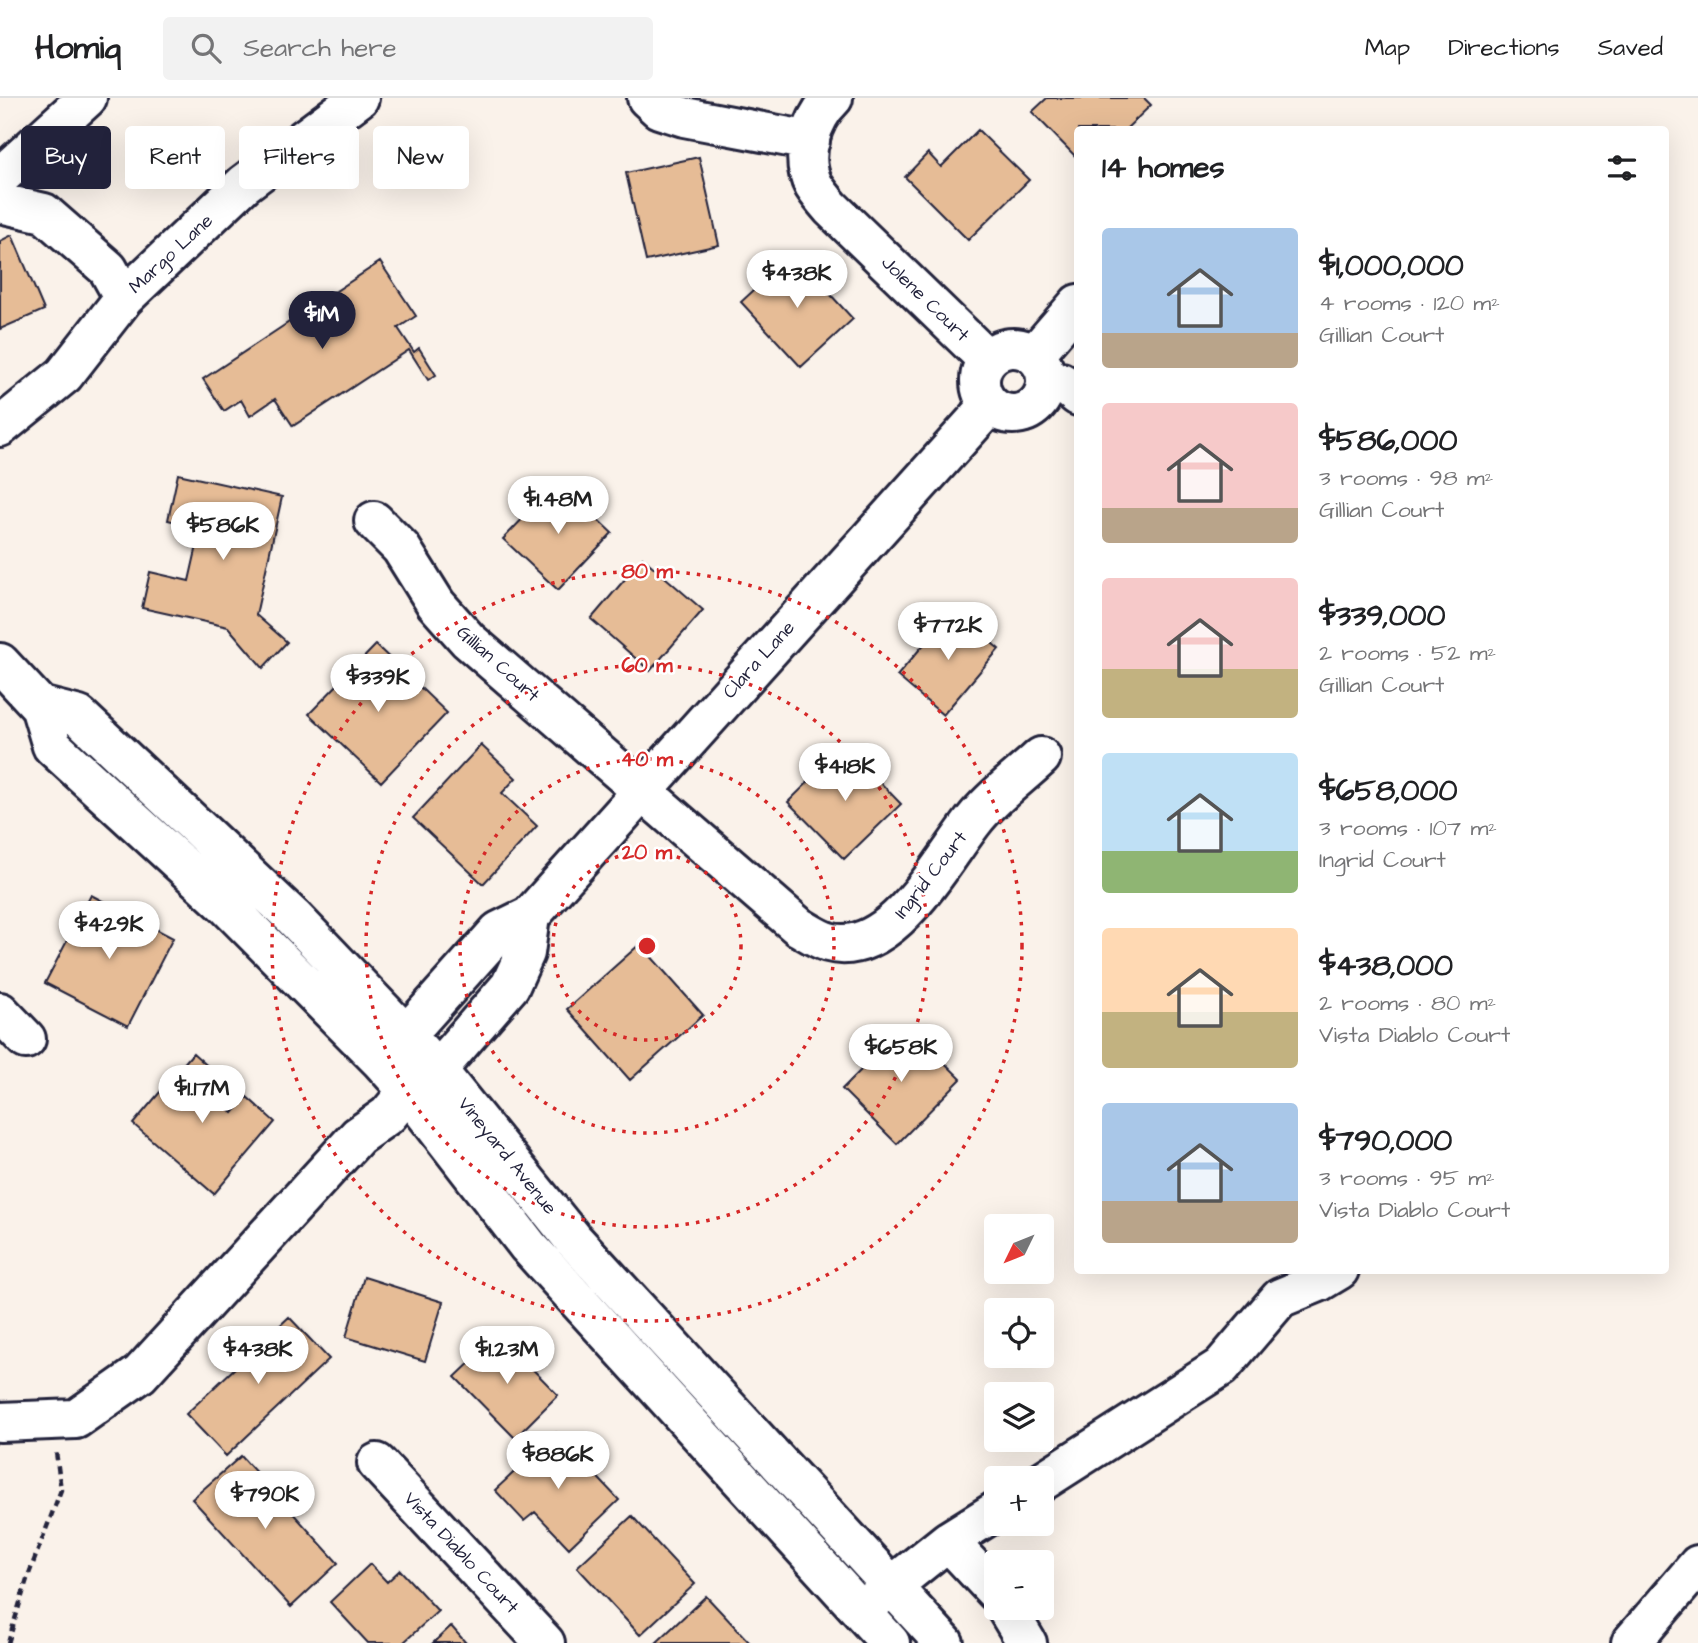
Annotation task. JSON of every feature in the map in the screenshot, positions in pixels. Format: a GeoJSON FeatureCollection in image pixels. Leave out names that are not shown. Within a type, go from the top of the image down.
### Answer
{"type":"FeatureCollection","features":[{"type":"Feature","properties":{"kind":"street"},"geometry":{"type":"LineString","coordinates":[[0,177],[87,98]]}},
{"type":"Feature","properties":{"kind":"street","name":"Margo Lane"},"geometry":{"type":"LineString","coordinates":[[0,427],[64,375],[124,298],[244,184],[359,98]]}},
{"type":"Feature","properties":{"kind":"street"},"geometry":{"type":"LineString","coordinates":[[648,98],[659,109],[684,117],[810,141]]}},
{"type":"Feature","properties":{"kind":"street","name":"Jolene Court"},"geometry":{"type":"LineString","coordinates":[[833,98],[813,126],[806,153],[813,184],[831,208],[987,359]]}},
{"type":"Feature","properties":{"kind":"street"},"geometry":{"type":"LineString","coordinates":[[0,203],[44,213],[108,269],[124,298]]}},
{"type":"Feature","properties":{"kind":"street"},"geometry":{"type":"LineString","coordinates":[[1053,377],[1019,348],[1007,348],[987,359],[979,382],[990,405],[1005,414],[1028,411],[1039,401],[1053,377],[1074,316]]}},
{"type":"Feature","properties":{"kind":"street","name":"Clara Lane"},"geometry":{"type":"LineString","coordinates":[[406,1035],[499,932],[530,916],[990,405]]}},
{"type":"Feature","properties":{"kind":"street","name":"Gillian Court"},"geometry":{"type":"LineString","coordinates":[[374,521],[401,548],[436,604],[468,640],[642,790]]}},
{"type":"Feature","properties":{"kind":"street","name":"Vineyard Avenue"},"geometry":{"type":"LineString","coordinates":[[0,663],[40,706],[52,746],[228,908],[423,1080],[573,1239],[944,1643]]}},
{"type":"Feature","properties":{"kind":"street"},"geometry":{"type":"LineString","coordinates":[[40,706],[79,716],[293,917],[406,1035],[423,1080]]}},
{"type":"Feature","properties":{"kind":"street","name":"Ingrid Court"},"geometry":{"type":"LineString","coordinates":[[642,790],[799,927],[828,942],[853,943],[875,936],[894,923],[977,816],[1041,757]]}},
{"type":"Feature","properties":{"kind":"street"},"geometry":{"type":"LineString","coordinates":[[0,1422],[76,1419],[140,1374],[358,1136],[388,1115],[510,986],[525,953],[530,916]]}},
{"type":"Feature","properties":{"kind":"street","name":"Vineyard Avenue"},"geometry":{"type":"LineString","coordinates":[[423,1080],[528,1246],[875,1632]]}},
{"type":"Feature","properties":{"kind":"street"},"geometry":{"type":"LineString","coordinates":[[1054,1474],[1221,1367],[1278,1284],[1319,1282],[1332,1274]]}},
{"type":"Feature","properties":{"kind":"street","name":"Vista Diablo Court"},"geometry":{"type":"LineString","coordinates":[[377,1463],[545,1643]]}},
{"type":"Feature","properties":{"kind":"street"},"geometry":{"type":"LineString","coordinates":[[875,1632],[900,1595],[948,1541],[984,1518]]}},
{"type":"Feature","properties":{"kind":"street"},"geometry":{"type":"LineString","coordinates":[[948,1541],[984,1579]]}},
{"type":"Feature","properties":{"kind":"street"},"geometry":{"type":"LineString","coordinates":[[1631,1643],[1698,1565]]}},
{"type":"Feature","properties":{"kind":"street"},"geometry":{"type":"LineString","coordinates":[[1013,1620],[1027,1643]]}},
{"type":"Feature","properties":{"kind":"path"},"geometry":{"type":"LineString","coordinates":[[8,1643],[27,1579],[61,1490],[52,1420]]}},
{"type":"Feature","properties":{"kind":"building"},"geometry":{"type":"Polygon","coordinates":[[[1047,98],[1144,98],[1151,105],[1129,126],[1074,126],[1074,155],[1032,112],[1047,98]]]}},
{"type":"Feature","properties":{"kind":"building"},"geometry":{"type":"Polygon","coordinates":[[[978,130],[1029,180],[968,240],[905,177],[928,153],[941,167],[978,130]]]}},
{"type":"Feature","properties":{"kind":"building"},"geometry":{"type":"Polygon","coordinates":[[[699,157],[719,245],[646,261],[626,173],[699,157]]]}},
{"type":"Feature","properties":{"kind":"building"},"geometry":{"type":"Polygon","coordinates":[[[12,235],[44,310],[0,329],[0,241],[12,235]]]}},
{"type":"Feature","properties":{"kind":"building"},"geometry":{"type":"Polygon","coordinates":[[[793,254],[853,319],[801,367],[741,302],[793,254]]]}},
{"type":"Feature","properties":{"kind":"building"},"geometry":{"type":"Polygon","coordinates":[[[380,262],[416,316],[398,328],[414,352],[419,348],[436,375],[428,380],[409,350],[293,426],[275,399],[250,416],[241,400],[224,411],[203,379],[380,262]]]}},
{"type":"Feature","properties":{"kind":"building"},"geometry":{"type":"Polygon","coordinates":[[[178,474],[282,497],[256,615],[287,642],[263,668],[228,627],[142,608],[150,572],[189,581],[201,528],[168,520],[178,474]]]}},
{"type":"Feature","properties":{"kind":"building"},"geometry":{"type":"Polygon","coordinates":[[[558,482],[612,533],[558,590],[503,539],[558,482]]]}},
{"type":"Feature","properties":{"kind":"building"},"geometry":{"type":"Polygon","coordinates":[[[643,558],[703,610],[650,671],[591,619],[643,558]]]}},
{"type":"Feature","properties":{"kind":"building"},"geometry":{"type":"Polygon","coordinates":[[[953,610],[999,649],[943,715],[897,676],[953,610]]]}},
{"type":"Feature","properties":{"kind":"building"},"geometry":{"type":"Polygon","coordinates":[[[376,645],[447,713],[381,782],[309,714],[376,645]]]}},
{"type":"Feature","properties":{"kind":"building"},"geometry":{"type":"Polygon","coordinates":[[[481,745],[516,778],[502,793],[537,826],[483,884],[413,818],[481,745]]]}},
{"type":"Feature","properties":{"kind":"building"},"geometry":{"type":"Polygon","coordinates":[[[845,746],[901,804],[844,859],[788,802],[845,746]]]}},
{"type":"Feature","properties":{"kind":"building"},"geometry":{"type":"Polygon","coordinates":[[[91,895],[173,938],[128,1026],[45,983],[91,895]]]}},
{"type":"Feature","properties":{"kind":"building"},"geometry":{"type":"Polygon","coordinates":[[[640,944],[703,1015],[630,1080],[567,1009],[640,944]]]}},
{"type":"Feature","properties":{"kind":"building"},"geometry":{"type":"Polygon","coordinates":[[[906,1025],[961,1079],[897,1144],[842,1089],[906,1025]]]}},
{"type":"Feature","properties":{"kind":"building"},"geometry":{"type":"Polygon","coordinates":[[[193,1053],[221,1078],[209,1092],[233,1113],[247,1097],[275,1122],[214,1194],[133,1124],[193,1053]]]}},
{"type":"Feature","properties":{"kind":"building"},"geometry":{"type":"Polygon","coordinates":[[[364,1277],[443,1302],[425,1361],[346,1337],[364,1277]]]}},
{"type":"Feature","properties":{"kind":"building"},"geometry":{"type":"Polygon","coordinates":[[[289,1317],[329,1359],[226,1456],[186,1414],[289,1317]]]}},
{"type":"Feature","properties":{"kind":"building"},"geometry":{"type":"Polygon","coordinates":[[[499,1335],[558,1395],[515,1438],[455,1377],[499,1335]]]}},
{"type":"Feature","properties":{"kind":"building"},"geometry":{"type":"Polygon","coordinates":[[[556,1433],[619,1500],[569,1548],[535,1512],[524,1521],[495,1490],[556,1433]]]}},
{"type":"Feature","properties":{"kind":"building"},"geometry":{"type":"Polygon","coordinates":[[[241,1456],[338,1563],[291,1607],[192,1499],[241,1456]]]}},
{"type":"Feature","properties":{"kind":"building"},"geometry":{"type":"Polygon","coordinates":[[[632,1516],[695,1584],[640,1635],[577,1567],[632,1516]]]}},
{"type":"Feature","properties":{"kind":"building"},"geometry":{"type":"Polygon","coordinates":[[[370,1564],[387,1582],[400,1570],[438,1611],[403,1643],[368,1643],[330,1602],[370,1564]]]}},
{"type":"Feature","properties":{"kind":"building"},"geometry":{"type":"Polygon","coordinates":[[[706,1596],[750,1643],[656,1643],[706,1596]]]}},
{"type":"Feature","properties":{"kind":"building"},"geometry":{"type":"Polygon","coordinates":[[[451,1626],[466,1643],[433,1643],[451,1626]]]}}]}
